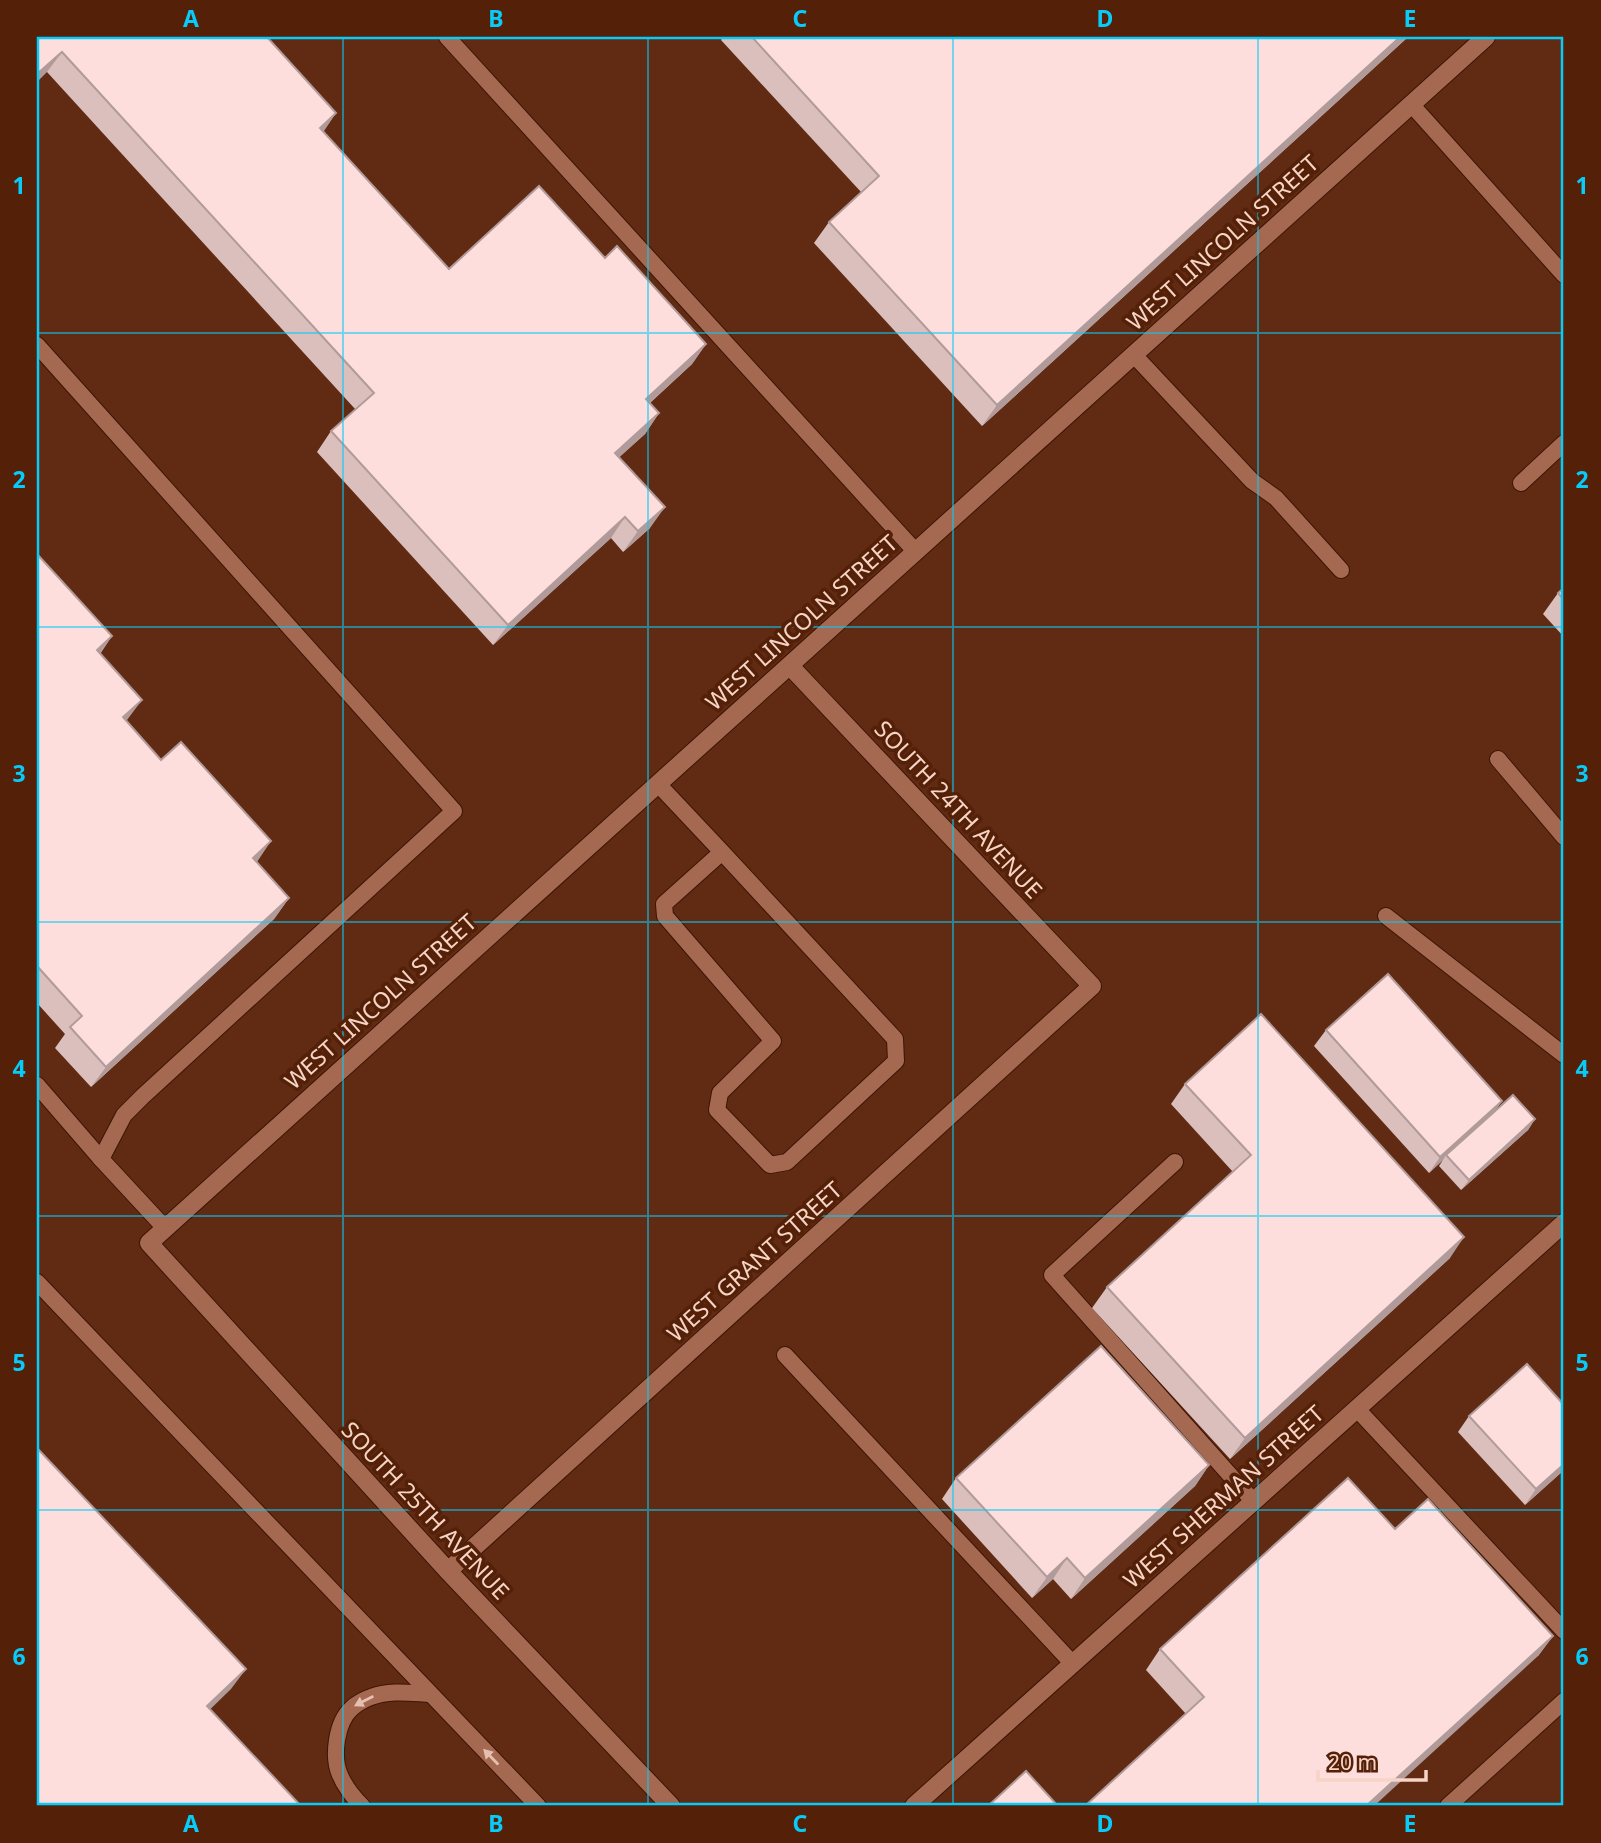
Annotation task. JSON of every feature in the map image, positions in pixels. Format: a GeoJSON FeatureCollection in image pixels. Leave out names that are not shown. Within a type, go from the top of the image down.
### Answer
{"type":"FeatureCollection","features":[{"type":"Feature","properties":{"kind":"street","name":"WEST LINCOLN STREET"},"geometry":{"type":"LineString","coordinates":[[149,1243],[1486,37]]}},
{"type":"Feature","properties":{"kind":"street","name":"SOUTH 24TH AVENUE"},"geometry":{"type":"LineString","coordinates":[[790,666],[1092,986]]}},
{"type":"Feature","properties":{"kind":"street","name":"WEST GRANT STREET"},"geometry":{"type":"LineString","coordinates":[[448,1571],[1092,986]]}},
{"type":"Feature","properties":{"kind":"street","name":"WEST SHERMAN STREET"},"geometry":{"type":"LineString","coordinates":[[914,1806],[1564,1223]]}},
{"type":"Feature","properties":{"kind":"street","name":"SOUTH 25TH AVENUE"},"geometry":{"type":"LineString","coordinates":[[149,1243],[448,1571],[671,1806]]}},
{"type":"Feature","properties":{"kind":"lane"},"geometry":{"type":"LineString","coordinates":[[447,37],[916,552]]}},
{"type":"Feature","properties":{"kind":"lane"},"geometry":{"type":"LineString","coordinates":[[1411,104],[1564,275]]}},
{"type":"Feature","properties":{"kind":"lane"},"geometry":{"type":"LineString","coordinates":[[37,345],[454,811],[143,1096],[124,1115],[101,1159]]}},
{"type":"Feature","properties":{"kind":"lane"},"geometry":{"type":"LineString","coordinates":[[1134,355],[1252,481],[1276,498],[1341,570]]}},
{"type":"Feature","properties":{"kind":"lane"},"geometry":{"type":"LineString","coordinates":[[1521,482],[1564,443]]}},
{"type":"Feature","properties":{"kind":"lane"},"geometry":{"type":"LineString","coordinates":[[1498,759],[1564,837]]}},
{"type":"Feature","properties":{"kind":"lane"},"geometry":{"type":"LineString","coordinates":[[658,784],[722,852],[895,1039],[896,1060],[787,1162],[770,1165],[717,1110],[720,1093],[773,1041],[665,916],[664,904],[722,852]]}},
{"type":"Feature","properties":{"kind":"lane"},"geometry":{"type":"LineString","coordinates":[[1386,916],[1564,1055]]}},
{"type":"Feature","properties":{"kind":"lane"},"geometry":{"type":"LineString","coordinates":[[37,1085],[164,1227]]}},
{"type":"Feature","properties":{"kind":"lane"},"geometry":{"type":"LineString","coordinates":[[1175,1163],[1052,1275],[1254,1502]]}},
{"type":"Feature","properties":{"kind":"lane"},"geometry":{"type":"LineString","coordinates":[[37,1282],[538,1806]]}},
{"type":"Feature","properties":{"kind":"lane"},"geometry":{"type":"LineString","coordinates":[[785,1355],[1073,1664]]}},
{"type":"Feature","properties":{"kind":"lane"},"geometry":{"type":"LineString","coordinates":[[1357,1409],[1564,1631]]}},
{"type":"Feature","properties":{"kind":"lane"},"geometry":{"type":"LineString","coordinates":[[362,1806],[351,1795],[338,1773],[335,1749],[341,1726],[351,1709],[369,1697],[393,1692],[430,1694]]}},
{"type":"Feature","properties":{"kind":"lane"},"geometry":{"type":"LineString","coordinates":[[1447,1806],[1564,1701]]}},
{"type":"Feature","properties":{"kind":"building"},"geometry":{"type":"Polygon","coordinates":[[[37,37],[267,37],[336,113],[320,128],[449,269],[539,186],[605,258],[617,246],[706,344],[646,399],[659,413],[615,453],[665,507],[638,531],[625,517],[508,625],[331,431],[374,393],[62,52],[37,74],[37,37]]]}},
{"type":"Feature","properties":{"kind":"building"},"geometry":{"type":"Polygon","coordinates":[[[752,37],[1400,37],[997,405],[829,222],[879,176],[752,37]]]}},
{"type":"Feature","properties":{"kind":"building"},"geometry":{"type":"Polygon","coordinates":[[[37,554],[112,636],[97,650],[142,700],[123,717],[161,760],[181,742],[271,841],[253,858],[289,898],[106,1067],[70,1027],[82,1016],[37,966],[37,554]]]}},
{"type":"Feature","properties":{"kind":"building"},"geometry":{"type":"Polygon","coordinates":[[[1564,588],[1564,600],[1558,593],[1564,588]]]}},
{"type":"Feature","properties":{"kind":"building"},"geometry":{"type":"Polygon","coordinates":[[[1388,974],[1502,1101],[1440,1157],[1326,1030],[1388,974]]]}},
{"type":"Feature","properties":{"kind":"building"},"geometry":{"type":"Polygon","coordinates":[[[1261,1014],[1464,1237],[1245,1438],[1107,1287],[1251,1155],[1185,1084],[1261,1014]]]}},
{"type":"Feature","properties":{"kind":"building"},"geometry":{"type":"Polygon","coordinates":[[[1513,1095],[1535,1119],[1469,1180],[1446,1155],[1513,1095]]]}},
{"type":"Feature","properties":{"kind":"building"},"geometry":{"type":"Polygon","coordinates":[[[1101,1346],[1209,1465],[1085,1578],[1067,1558],[1047,1577],[956,1478],[1101,1346]]]}},
{"type":"Feature","properties":{"kind":"building"},"geometry":{"type":"Polygon","coordinates":[[[1527,1364],[1564,1405],[1564,1464],[1536,1489],[1469,1416],[1527,1364]]]}},
{"type":"Feature","properties":{"kind":"building"},"geometry":{"type":"Polygon","coordinates":[[[37,1448],[246,1669],[207,1706],[301,1806],[37,1806],[37,1448]]]}},
{"type":"Feature","properties":{"kind":"building"},"geometry":{"type":"Polygon","coordinates":[[[1348,1478],[1395,1529],[1428,1499],[1553,1636],[1366,1806],[1085,1806],[1204,1697],[1160,1649],[1348,1478]]]}},
{"type":"Feature","properties":{"kind":"building"},"geometry":{"type":"Polygon","coordinates":[[[1026,1771],[1058,1806],[988,1806],[1026,1771]]]}}]}
